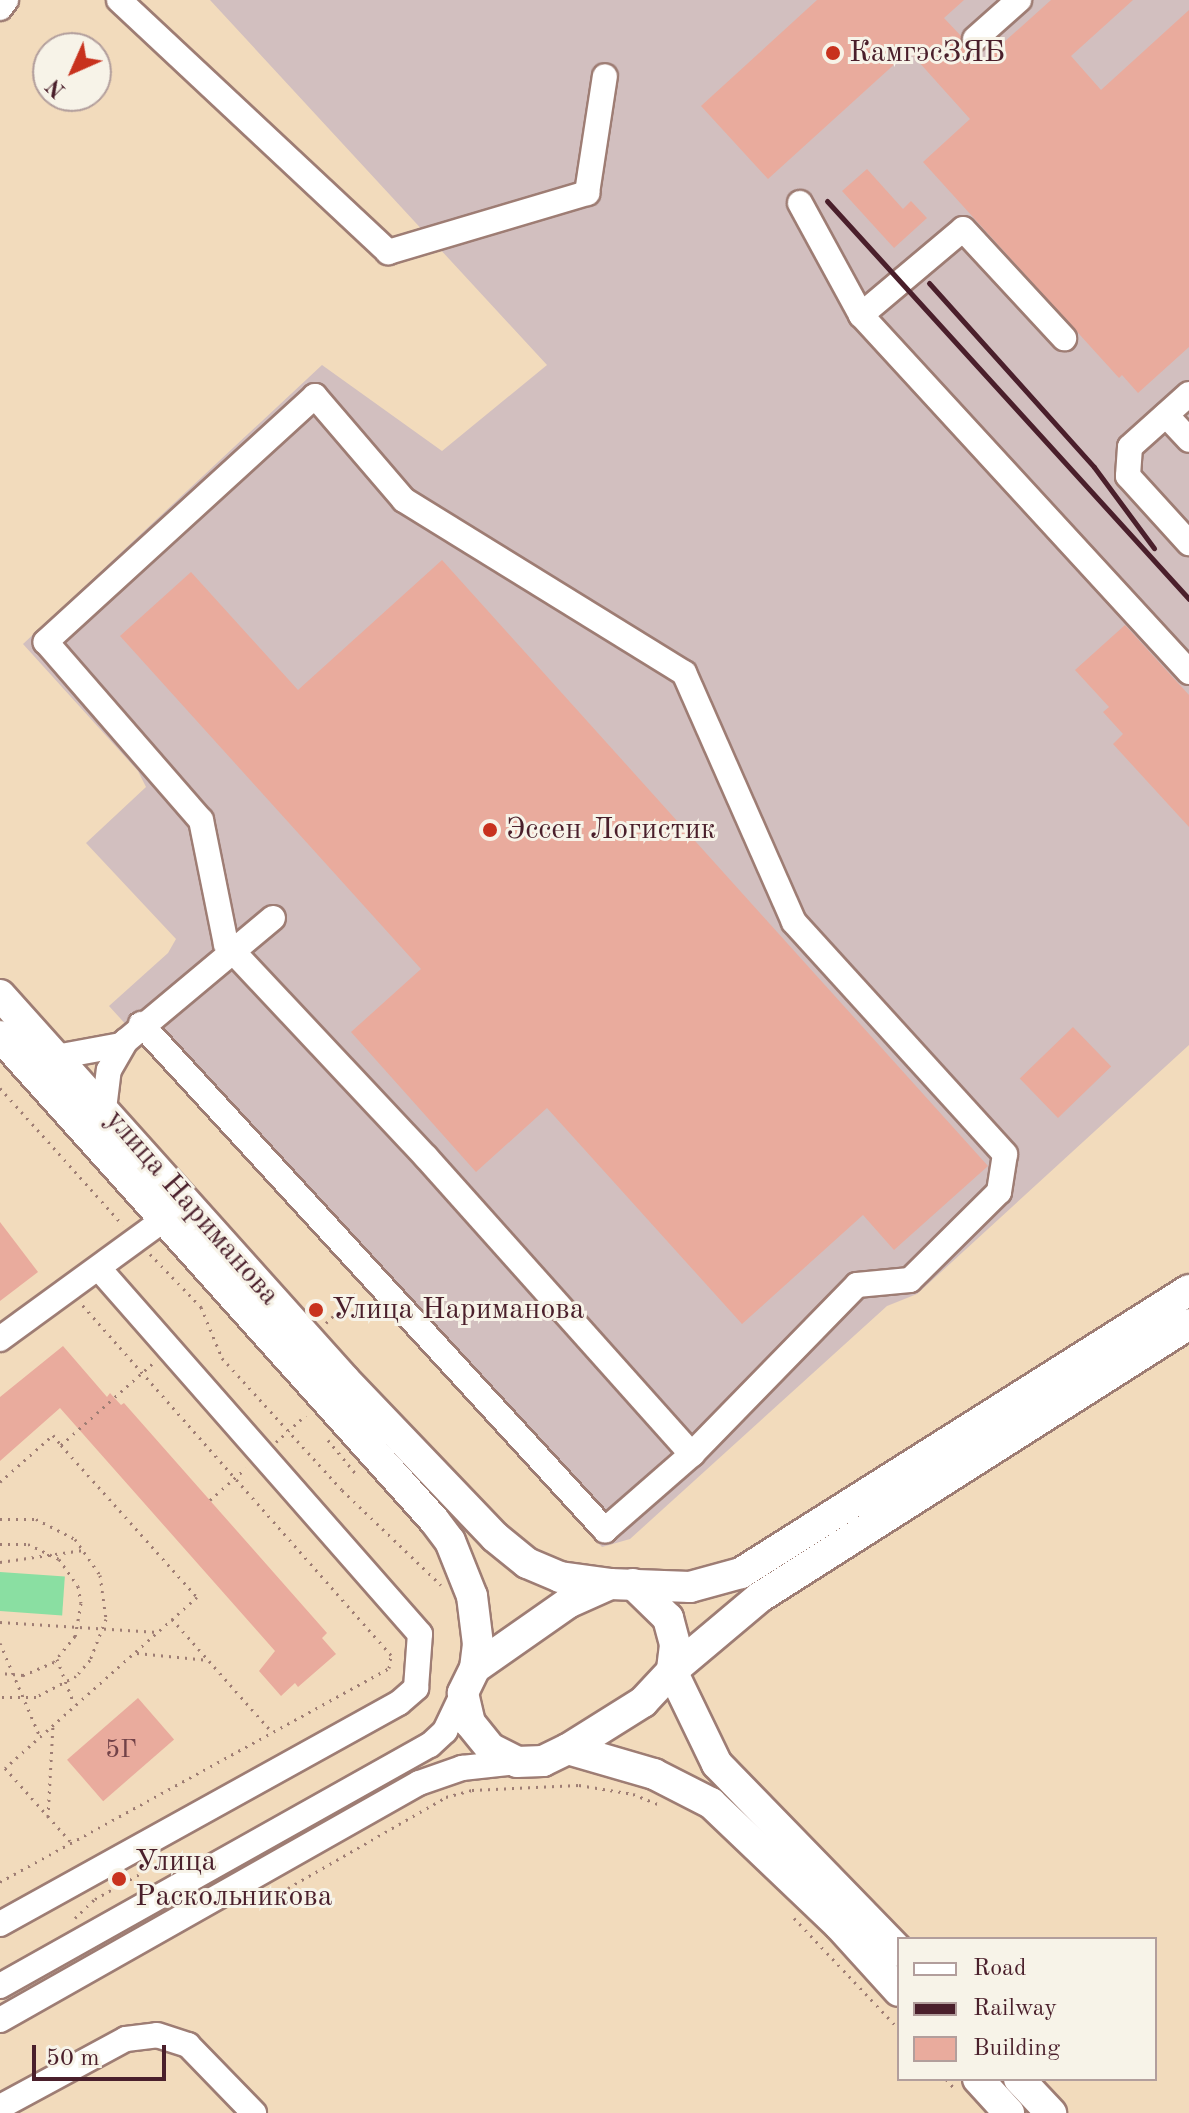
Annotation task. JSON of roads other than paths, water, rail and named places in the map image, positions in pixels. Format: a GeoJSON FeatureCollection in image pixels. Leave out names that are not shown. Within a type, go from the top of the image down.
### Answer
{"type":"FeatureCollection","features":[{"type":"Feature","properties":{"kind":"main road","name":"улица Нариманова"},"geometry":{"type":"LineString","coordinates":[[0,995],[336,1370],[495,1537],[527,1563],[560,1577],[690,1587],[741,1573],[1189,1290]]}},
{"type":"Feature","properties":{"kind":"main road","name":"улица Нариманова"},"geometry":{"type":"LineString","coordinates":[[0,1036],[450,1541],[472,1596],[478,1644],[469,1680]]}},
{"type":"Feature","properties":{"kind":"main road"},"geometry":{"type":"LineString","coordinates":[[897,1949],[717,1764],[672,1671],[675,1645],[668,1618],[622,1584],[534,1624],[469,1680],[478,1735],[517,1762],[543,1761],[568,1749],[643,1702],[672,1671],[760,1597],[1189,1324]]}},
{"type":"Feature","properties":{"kind":"main road"},"geometry":{"type":"LineString","coordinates":[[568,1749],[654,1774],[711,1803],[796,1882],[897,1989]]}},
{"type":"Feature","properties":{"kind":"main road"},"geometry":{"type":"LineString","coordinates":[[980,2081],[1009,2113]]}},
{"type":"Feature","properties":{"kind":"main road"},"geometry":{"type":"LineString","coordinates":[[1021,2081],[1051,2113]]}},
{"type":"Feature","properties":{"kind":"street"},"geometry":{"type":"LineString","coordinates":[[0,8],[6,0]]}},
{"type":"Feature","properties":{"kind":"street"},"geometry":{"type":"LineString","coordinates":[[119,0],[388,252],[587,193],[605,76]]}},
{"type":"Feature","properties":{"kind":"street"},"geometry":{"type":"LineString","coordinates":[[975,39],[1019,0]]}},
{"type":"Feature","properties":{"kind":"street"},"geometry":{"type":"LineString","coordinates":[[800,203],[861,315],[1189,672]]}},
{"type":"Feature","properties":{"kind":"street"},"geometry":{"type":"LineString","coordinates":[[861,315],[963,229],[1064,338]]}},
{"type":"Feature","properties":{"kind":"street"},"geometry":{"type":"LineString","coordinates":[[1189,394],[1130,447],[1128,476],[1189,543]]}},
{"type":"Feature","properties":{"kind":"street"},"geometry":{"type":"LineString","coordinates":[[141,1024],[605,1530],[692,1454],[857,1285],[910,1280],[999,1192],[1005,1154],[794,922],[684,673],[404,500],[315,396],[46,642],[201,820],[226,944],[426,1157],[692,1454]]}},
{"type":"Feature","properties":{"kind":"street"},"geometry":{"type":"LineString","coordinates":[[1166,415],[1189,440]]}},
{"type":"Feature","properties":{"kind":"street"},"geometry":{"type":"LineString","coordinates":[[56,1057],[121,1045],[273,918]]}},
{"type":"Feature","properties":{"kind":"street"},"geometry":{"type":"LineString","coordinates":[[104,1109],[109,1070],[121,1045],[226,944]]}},
{"type":"Feature","properties":{"kind":"street"},"geometry":{"type":"LineString","coordinates":[[0,1339],[163,1220]]}},
{"type":"Feature","properties":{"kind":"street"},"geometry":{"type":"LineString","coordinates":[[0,1924],[399,1703],[416,1688],[420,1634],[98,1268]]}},
{"type":"Feature","properties":{"kind":"street"},"geometry":{"type":"LineString","coordinates":[[0,1986],[430,1745],[445,1731],[469,1680]]}},
{"type":"Feature","properties":{"kind":"street"},"geometry":{"type":"LineString","coordinates":[[0,2020],[419,1783],[462,1768],[517,1762]]}},
{"type":"Feature","properties":{"kind":"street"},"geometry":{"type":"LineString","coordinates":[[0,2107],[126,2039],[157,2035],[188,2045],[254,2113]]}},
{"type":"Feature","properties":{"kind":"railway"},"geometry":{"type":"LineString","coordinates":[[827,201],[1189,599]]}},
{"type":"Feature","properties":{"kind":"railway"},"geometry":{"type":"LineString","coordinates":[[929,283],[1094,467],[1154,548]]}},
{"type":"Feature","properties":{"kind":"place","name":"КамгэсЗЯБ"},"geometry":{"type":"Point","coordinates":[833,53]}},
{"type":"Feature","properties":{"kind":"place","name":"Эссен Логистик"},"geometry":{"type":"Point","coordinates":[490,830]}},
{"type":"Feature","properties":{"kind":"place","name":"Улица Нариманова"},"geometry":{"type":"Point","coordinates":[316,1310]}},
{"type":"Feature","properties":{"kind":"place","name":"Улица Раскольникова"},"geometry":{"type":"Point","coordinates":[119,1879]}}]}
